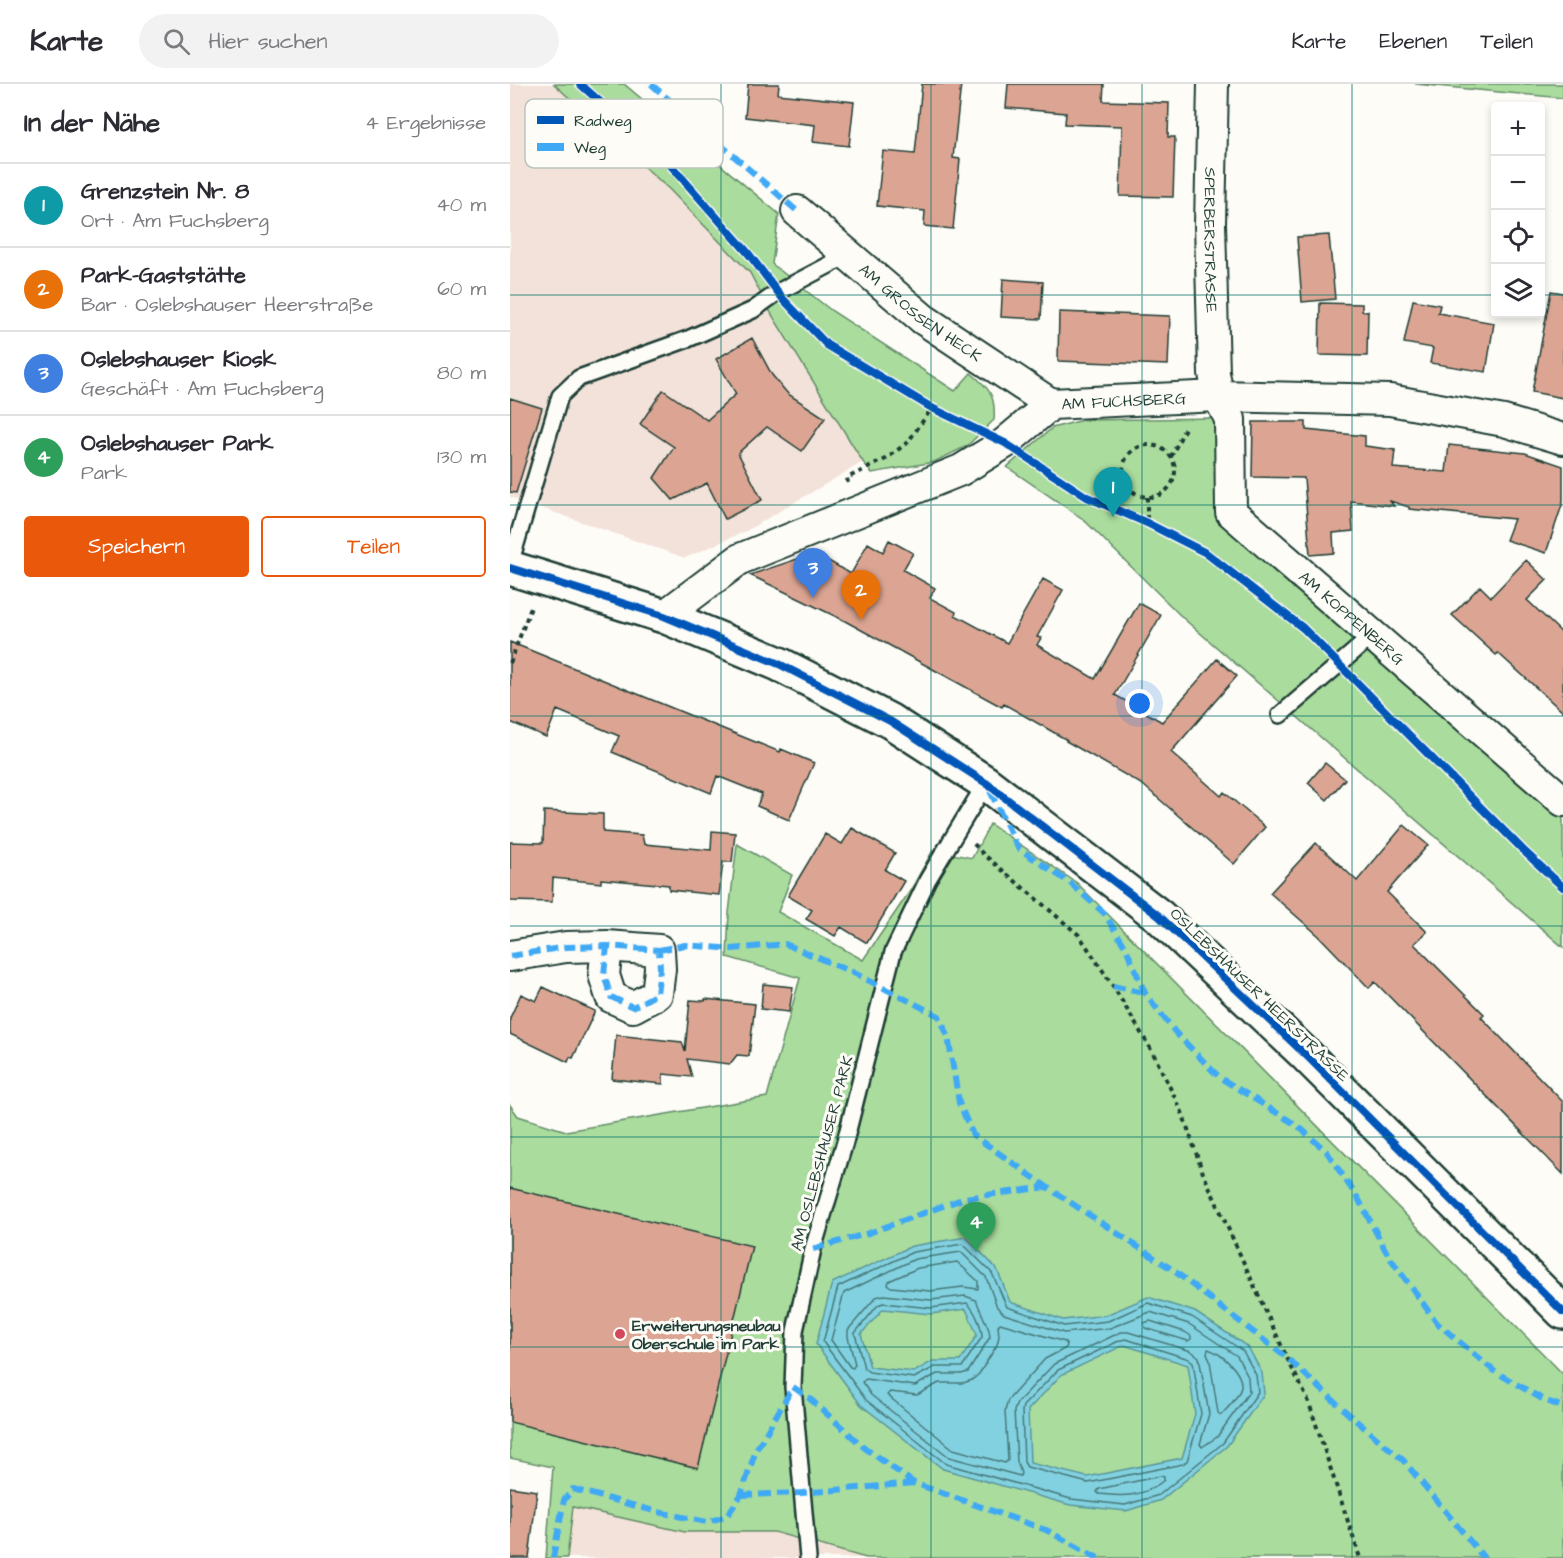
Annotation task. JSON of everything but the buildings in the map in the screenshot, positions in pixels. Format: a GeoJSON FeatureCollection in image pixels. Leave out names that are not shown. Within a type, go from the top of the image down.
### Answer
{"type":"FeatureCollection","features":[{"type":"Feature","properties":{"kind":"main road","name":"OSLEBSHAUSER HEERSTRASSE"},"geometry":{"type":"LineString","coordinates":[[510,566],[664,616],[779,664],[890,721],[986,783],[1159,916],[1306,1055],[1563,1312]]}},
{"type":"Feature","properties":{"kind":"street","name":"SPERBERSTRASSE"},"geometry":{"type":"LineString","coordinates":[[1213,84],[1210,224],[1214,372],[1218,396]]}},
{"type":"Feature","properties":{"kind":"street","name":"AM GROSSEN HECK"},"geometry":{"type":"LineString","coordinates":[[797,212],[923,320],[1052,404]]}},
{"type":"Feature","properties":{"kind":"street","name":"AM FUCHSBERG"},"geometry":{"type":"LineString","coordinates":[[664,616],[740,560],[961,470],[1005,443],[1052,404],[1218,396],[1390,400],[1504,421],[1563,440]]}},
{"type":"Feature","properties":{"kind":"street","name":"AM KOPPENBERG"},"geometry":{"type":"LineString","coordinates":[[1218,396],[1230,419],[1231,512],[1563,801]]}},
{"type":"Feature","properties":{"kind":"street"},"geometry":{"type":"LineString","coordinates":[[510,956],[566,947],[607,946]]}},
{"type":"Feature","properties":{"kind":"lane"},"geometry":{"type":"LineString","coordinates":[[510,566],[560,396],[579,378],[688,339],[753,310],[778,292],[848,255]]}},
{"type":"Feature","properties":{"kind":"lane"},"geometry":{"type":"LineString","coordinates":[[1280,715],[1372,636]]}},
{"type":"Feature","properties":{"kind":"lane","name":"AM OSLEBSHAUSER PARK"},"geometry":{"type":"LineString","coordinates":[[808,1558],[793,1388],[795,1331],[813,1249],[845,1142],[893,952],[928,879],[986,783]]}},
{"type":"Feature","properties":{"kind":"path"},"geometry":{"type":"LineString","coordinates":[[856,513],[847,478],[886,459],[908,442],[932,408]]}},
{"type":"Feature","properties":{"kind":"path"},"geometry":{"type":"LineString","coordinates":[[1148,445],[1165,450],[1174,464],[1176,473],[1173,482],[1164,493],[1156,497],[1147,497],[1134,492],[1127,486],[1124,478],[1124,465],[1131,452],[1148,445]]}},
{"type":"Feature","properties":{"kind":"path"},"geometry":{"type":"LineString","coordinates":[[1147,497],[1147,523]]}},
{"type":"Feature","properties":{"kind":"path"},"geometry":{"type":"LineString","coordinates":[[510,663],[542,578]]}},
{"type":"Feature","properties":{"kind":"path"},"geometry":{"type":"LineString","coordinates":[[960,827],[982,853],[1079,935],[1153,1053],[1182,1112],[1203,1173],[1308,1400],[1360,1558]]}},
{"type":"Feature","properties":{"kind":"shaded area"},"geometry":{"type":"Polygon","coordinates":[[[510,84],[554,84],[570,99],[525,99],[525,168],[646,168],[750,273],[772,315],[863,462],[746,531],[685,558],[510,497],[510,84]]]}},
{"type":"Feature","properties":{"kind":"shaded area"},"geometry":{"type":"Polygon","coordinates":[[[573,1507],[685,1532],[774,1532],[866,1558],[567,1558],[573,1507]]]}},
{"type":"Feature","properties":{"kind":"green space"},"geometry":{"type":"Polygon","coordinates":[[[554,84],[624,84],[642,99],[570,99],[554,84]]]}},
{"type":"Feature","properties":{"kind":"green space"},"geometry":{"type":"Polygon","coordinates":[[[1415,84],[1563,84],[1563,98],[1415,84]]]}},
{"type":"Feature","properties":{"kind":"green space"},"geometry":{"type":"Polygon","coordinates":[[[723,167],[779,214],[772,264],[832,311],[955,391],[971,373],[990,393],[994,404],[994,420],[967,446],[934,462],[872,473],[772,315],[750,273],[646,168],[723,167]]]}},
{"type":"Feature","properties":{"kind":"green space"},"geometry":{"type":"Polygon","coordinates":[[[1216,418],[1240,533],[1563,817],[1563,947],[1184,619],[1083,519],[1007,467],[1052,428],[1083,420],[1216,418]]]}},
{"type":"Feature","properties":{"kind":"green space"},"geometry":{"type":"Polygon","coordinates":[[[990,824],[1077,883],[1563,1374],[1563,1558],[866,1558],[774,1532],[685,1532],[573,1507],[567,1558],[546,1558],[553,1467],[510,1458],[510,1105],[518,1116],[566,1131],[767,1097],[800,978],[727,957],[729,913],[737,844],[792,875],[778,912],[863,960],[910,891],[933,850],[972,858],[990,824]]]}},
{"type":"Feature","properties":{"kind":"water"},"geometry":{"type":"Polygon","coordinates":[[[966,1237],[997,1269],[1010,1302],[1063,1320],[1106,1315],[1148,1297],[1195,1312],[1248,1347],[1262,1373],[1264,1394],[1227,1446],[1161,1500],[1126,1511],[1070,1505],[943,1469],[861,1405],[816,1344],[832,1283],[912,1246],[966,1237]],[[883,1309],[861,1334],[870,1367],[914,1372],[933,1361],[960,1361],[977,1335],[966,1309],[931,1314],[883,1309]],[[1124,1345],[1061,1375],[1028,1410],[1030,1463],[1087,1477],[1182,1458],[1195,1414],[1188,1365],[1124,1345]]]}},
{"type":"Feature","properties":{"kind":"marked path"},"geometry":{"type":"LineString","coordinates":[[651,84],[668,99]]}},
{"type":"Feature","properties":{"kind":"marked path"},"geometry":{"type":"LineString","coordinates":[[723,147],[797,211]]}},
{"type":"Feature","properties":{"kind":"marked path"},"geometry":{"type":"LineString","coordinates":[[990,791],[1018,848],[1070,883],[1104,913],[1126,948],[1145,993],[1175,1032],[1219,1077],[1298,1126],[1327,1152],[1359,1200],[1388,1255],[1437,1323],[1494,1371],[1544,1400],[1563,1407]]}},
{"type":"Feature","properties":{"kind":"marked path"},"geometry":{"type":"LineString","coordinates":[[659,950],[685,945],[732,949],[785,944],[852,972],[939,1016],[948,1036],[959,1103],[973,1135],[1173,1270],[1287,1358],[1403,1460],[1484,1558]]}},
{"type":"Feature","properties":{"kind":"marked path"},"geometry":{"type":"LineString","coordinates":[[510,956],[566,947],[607,946],[659,950],[660,969],[657,994],[633,1007],[611,997],[604,975],[607,946]]}},
{"type":"Feature","properties":{"kind":"marked path"},"geometry":{"type":"LineString","coordinates":[[1113,986],[1145,993]]}},
{"type":"Feature","properties":{"kind":"marked path"},"geometry":{"type":"LineString","coordinates":[[813,1249],[866,1234],[965,1198],[1047,1187]]}},
{"type":"Feature","properties":{"kind":"marked path"},"geometry":{"type":"LineString","coordinates":[[553,1558],[564,1500],[573,1489],[658,1512],[707,1522],[727,1516],[741,1495],[756,1450],[793,1387],[809,1398],[866,1449],[914,1483],[1046,1530],[1098,1558]]}},
{"type":"Feature","properties":{"kind":"marked path"},"geometry":{"type":"LineString","coordinates":[[741,1495],[802,1493],[914,1483]]}},
{"type":"Feature","properties":{"kind":"cycle path"},"geometry":{"type":"LineString","coordinates":[[580,84],[597,99]]}},
{"type":"Feature","properties":{"kind":"cycle path"},"geometry":{"type":"LineString","coordinates":[[673,168],[748,253],[784,300],[827,345],[932,408],[1005,443],[1087,497],[1147,523],[1206,553],[1303,628],[1526,853],[1563,887]]}},
{"type":"Feature","properties":{"kind":"cycle path"},"geometry":{"type":"LineString","coordinates":[[510,568],[664,616],[779,664],[890,721],[986,783],[1159,916],[1306,1055],[1563,1312]]}},
{"type":"Feature","properties":{"kind":"place","name":"Grenzstein Nr. 8"},"geometry":{"type":"Point","coordinates":[1113,517]}},
{"type":"Feature","properties":{"kind":"place","name":"Oslebshauser Kiosk"},"geometry":{"type":"Point","coordinates":[813,598]}},
{"type":"Feature","properties":{"kind":"place","name":"Park-Gaststätte"},"geometry":{"type":"Point","coordinates":[861,620]}},
{"type":"Feature","properties":{"kind":"place","name":"Oslebshauser Park"},"geometry":{"type":"Point","coordinates":[976,1252]}},
{"type":"Feature","properties":{"kind":"place","name":"Erweiterungsneubau Oberschule im Park"},"geometry":{"type":"Point","coordinates":[620,1334]}}]}
